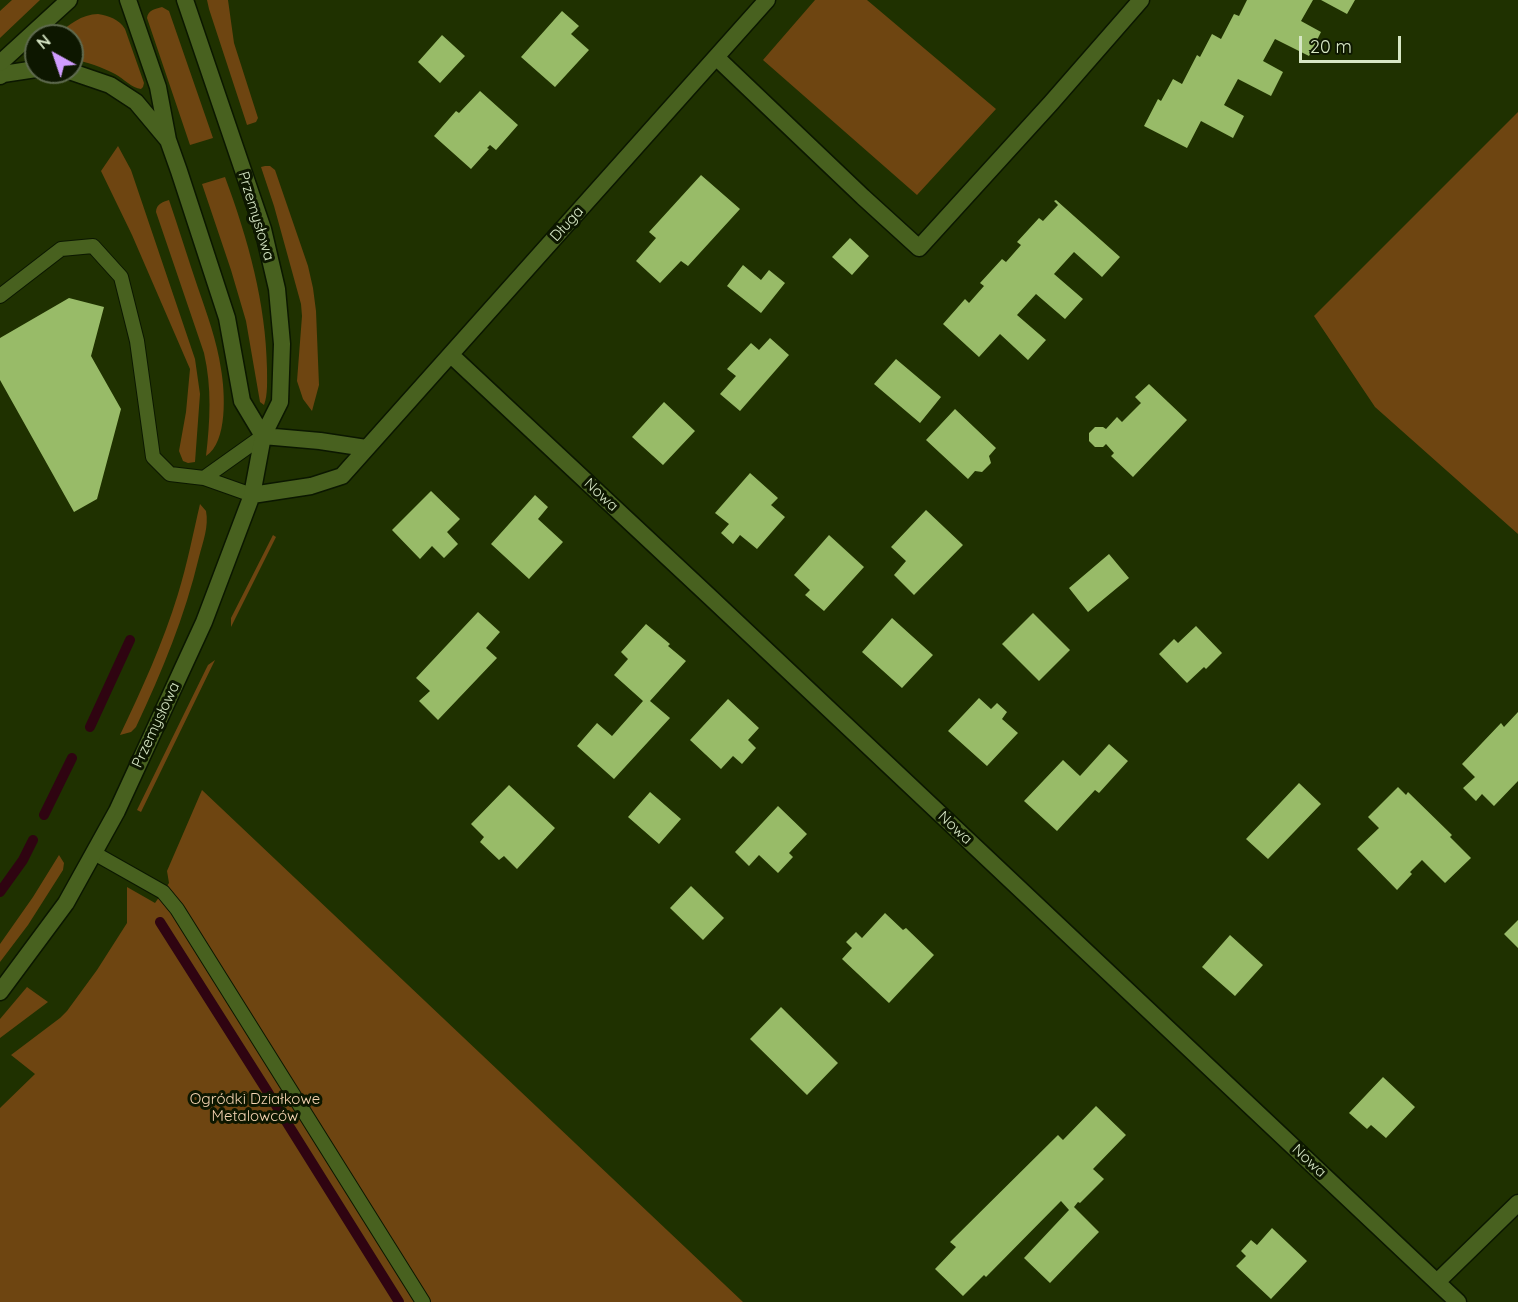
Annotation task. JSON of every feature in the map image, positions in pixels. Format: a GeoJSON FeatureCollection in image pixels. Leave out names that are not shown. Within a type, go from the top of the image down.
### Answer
{"type":"FeatureCollection","features":[{"type":"Feature","properties":{"kind":"street"},"geometry":{"type":"LineString","coordinates":[[0,63],[69,0]]}},
{"type":"Feature","properties":{"kind":"street"},"geometry":{"type":"LineString","coordinates":[[129,0],[158,87],[168,140],[227,318],[242,401],[263,436],[366,448]]}},
{"type":"Feature","properties":{"kind":"street","name":"Przemysłowa"},"geometry":{"type":"LineString","coordinates":[[0,992],[66,903],[117,811],[204,622],[252,495],[263,436],[280,402],[282,345],[277,289],[262,229],[185,0]]}},
{"type":"Feature","properties":{"kind":"street","name":"Długa"},"geometry":{"type":"LineString","coordinates":[[252,495],[311,486],[342,476],[767,0]]}},
{"type":"Feature","properties":{"kind":"street"},"geometry":{"type":"LineString","coordinates":[[716,57],[919,248],[1051,104],[1141,0]]}},
{"type":"Feature","properties":{"kind":"street"},"geometry":{"type":"LineString","coordinates":[[0,76],[24,71]]}},
{"type":"Feature","properties":{"kind":"street"},"geometry":{"type":"LineString","coordinates":[[84,76],[110,85],[136,102],[168,140]]}},
{"type":"Feature","properties":{"kind":"street","name":"Nowa"},"geometry":{"type":"LineString","coordinates":[[451,355],[1458,1302]]}},
{"type":"Feature","properties":{"kind":"street"},"geometry":{"type":"LineString","coordinates":[[1437,1282],[1518,1203]]}},
{"type":"Feature","properties":{"kind":"lane"},"geometry":{"type":"LineString","coordinates":[[0,296],[61,249],[93,246],[121,277],[137,341],[153,457],[170,474],[204,478],[252,495]]}},
{"type":"Feature","properties":{"kind":"lane"},"geometry":{"type":"LineString","coordinates":[[204,478],[263,436]]}},
{"type":"Feature","properties":{"kind":"lane"},"geometry":{"type":"LineString","coordinates":[[94,853],[163,892],[177,909],[423,1302]]}},
{"type":"Feature","properties":{"kind":"green space"},"geometry":{"type":"Polygon","coordinates":[[[12,0],[40,0],[0,38],[0,11],[12,0]]]}},
{"type":"Feature","properties":{"kind":"green space"},"geometry":{"type":"Polygon","coordinates":[[[207,0],[228,0],[234,43],[258,118],[256,122],[247,125],[207,0]]]}},
{"type":"Feature","properties":{"kind":"green space"},"geometry":{"type":"Polygon","coordinates":[[[815,0],[867,0],[996,109],[917,195],[763,60],[815,0]]]}},
{"type":"Feature","properties":{"kind":"green space"},"geometry":{"type":"Polygon","coordinates":[[[162,7],[169,11],[213,138],[190,145],[147,18],[154,9],[162,7]]]}},
{"type":"Feature","properties":{"kind":"green space"},"geometry":{"type":"Polygon","coordinates":[[[92,14],[113,18],[125,29],[144,83],[141,89],[105,69],[84,62],[84,24],[70,24],[92,14]]]}},
{"type":"Feature","properties":{"kind":"green space"},"geometry":{"type":"Polygon","coordinates":[[[1518,112],[1518,534],[1375,407],[1314,316],[1518,112]]]}},
{"type":"Feature","properties":{"kind":"green space"},"geometry":{"type":"Polygon","coordinates":[[[118,146],[131,170],[195,359],[200,394],[195,462],[183,461],[179,451],[190,369],[132,235],[101,171],[118,146]]]}},
{"type":"Feature","properties":{"kind":"green space"},"geometry":{"type":"Polygon","coordinates":[[[270,166],[275,170],[308,266],[313,288],[319,385],[312,411],[303,399],[297,381],[301,304],[261,167],[270,166]]]}},
{"type":"Feature","properties":{"kind":"green space"},"geometry":{"type":"Polygon","coordinates":[[[225,177],[248,248],[259,296],[266,344],[267,392],[264,405],[260,402],[246,321],[202,184],[225,177]]]}},
{"type":"Feature","properties":{"kind":"green space"},"geometry":{"type":"Polygon","coordinates":[[[169,200],[211,328],[221,369],[224,403],[221,428],[218,440],[206,456],[210,404],[204,353],[156,212],[159,205],[169,200]]]}},
{"type":"Feature","properties":{"kind":"green space"},"geometry":{"type":"Polygon","coordinates":[[[200,504],[206,511],[207,517],[204,540],[180,622],[164,665],[136,727],[131,732],[120,735],[166,630],[184,572],[200,504]]]}},
{"type":"Feature","properties":{"kind":"green space"},"geometry":{"type":"Polygon","coordinates":[[[273,535],[276,537],[231,627],[231,618],[273,535]]]}},
{"type":"Feature","properties":{"kind":"green space"},"geometry":{"type":"Polygon","coordinates":[[[215,660],[141,812],[137,810],[208,665],[215,660]]]}},
{"type":"Feature","properties":{"kind":"green space","name":"Ogródki Działkowe Metalowców"},"geometry":{"type":"Polygon","coordinates":[[[202,790],[743,1302],[0,1302],[0,1108],[35,1074],[11,1055],[60,1018],[97,970],[127,923],[127,887],[155,903],[169,883],[167,871],[202,790]]]}},
{"type":"Feature","properties":{"kind":"green space"},"geometry":{"type":"Polygon","coordinates":[[[59,855],[64,863],[63,870],[28,925],[0,962],[0,944],[59,855]]]}},
{"type":"Feature","properties":{"kind":"green space"},"geometry":{"type":"Polygon","coordinates":[[[27,987],[48,1002],[0,1038],[0,1019],[27,987]]]}},
{"type":"Feature","properties":{"kind":"building"},"geometry":{"type":"Polygon","coordinates":[[[1247,0],[1313,0],[1301,21],[1321,32],[1309,56],[1275,39],[1263,61],[1283,72],[1271,96],[1238,79],[1224,105],[1244,116],[1233,138],[1201,121],[1187,148],[1144,126],[1158,99],[1161,101],[1173,79],[1182,84],[1197,55],[1200,57],[1212,34],[1221,39],[1234,14],[1239,16],[1247,0]]]}},
{"type":"Feature","properties":{"kind":"building"},"geometry":{"type":"Polygon","coordinates":[[[1321,0],[1355,0],[1347,14],[1321,0]]]}},
{"type":"Feature","properties":{"kind":"building"},"geometry":{"type":"Polygon","coordinates":[[[562,11],[579,26],[571,34],[589,50],[555,87],[521,57],[562,11]]]}},
{"type":"Feature","properties":{"kind":"building"},"geometry":{"type":"Polygon","coordinates":[[[442,35],[465,56],[440,83],[418,62],[442,35]]]}},
{"type":"Feature","properties":{"kind":"building"},"geometry":{"type":"Polygon","coordinates":[[[480,91],[518,125],[496,150],[490,145],[471,169],[434,136],[456,111],[459,113],[480,91]]]}},
{"type":"Feature","properties":{"kind":"building"},"geometry":{"type":"Polygon","coordinates":[[[701,175],[740,209],[688,266],[681,261],[660,283],[636,261],[656,238],[649,232],[701,175]]]}},
{"type":"Feature","properties":{"kind":"building"},"geometry":{"type":"Polygon","coordinates":[[[1056,200],[1120,257],[1102,277],[1074,252],[1054,274],[1083,299],[1065,319],[1036,294],[1017,315],[1046,340],[1028,360],[1000,334],[979,357],[943,324],[965,299],[969,303],[984,286],[980,283],[1002,259],[1006,262],[1021,245],[1017,242],[1039,218],[1043,221],[1058,205],[1054,201],[1056,200]]]}},
{"type":"Feature","properties":{"kind":"building"},"geometry":{"type":"Polygon","coordinates":[[[850,238],[869,256],[852,275],[832,257],[850,238]]]}},
{"type":"Feature","properties":{"kind":"building"},"geometry":{"type":"Polygon","coordinates":[[[743,265],[761,280],[769,270],[785,283],[761,313],[727,286],[743,265]]]}},
{"type":"Feature","properties":{"kind":"building"},"geometry":{"type":"Polygon","coordinates":[[[69,298],[104,307],[91,356],[121,409],[97,499],[74,512],[0,380],[0,338],[69,298]]]}},
{"type":"Feature","properties":{"kind":"building"},"geometry":{"type":"Polygon","coordinates":[[[770,338],[789,355],[740,411],[720,394],[736,376],[727,369],[751,343],[759,350],[770,338]]]}},
{"type":"Feature","properties":{"kind":"building"},"geometry":{"type":"Polygon","coordinates":[[[896,359],[941,397],[920,423],[874,384],[896,359]]]}},
{"type":"Feature","properties":{"kind":"building"},"geometry":{"type":"Polygon","coordinates":[[[1149,384],[1187,420],[1133,477],[1111,456],[1114,453],[1106,444],[1103,447],[1095,447],[1089,441],[1089,433],[1095,427],[1106,429],[1117,417],[1122,422],[1141,403],[1135,397],[1149,384]]]}},
{"type":"Feature","properties":{"kind":"building"},"geometry":{"type":"Polygon","coordinates":[[[664,402],[695,431],[663,465],[632,437],[664,402]]]}},
{"type":"Feature","properties":{"kind":"building"},"geometry":{"type":"Polygon","coordinates":[[[955,409],[996,448],[989,456],[991,463],[982,472],[975,471],[968,479],[926,440],[955,409]]]}},
{"type":"Feature","properties":{"kind":"building"},"geometry":{"type":"Polygon","coordinates":[[[750,473],[778,498],[771,505],[785,517],[757,549],[740,535],[733,544],[721,533],[729,524],[715,513],[750,473]]]}},
{"type":"Feature","properties":{"kind":"building"},"geometry":{"type":"Polygon","coordinates":[[[431,491],[460,519],[447,532],[458,544],[444,558],[432,546],[420,559],[392,530],[431,491]]]}},
{"type":"Feature","properties":{"kind":"building"},"geometry":{"type":"Polygon","coordinates":[[[535,495],[548,507],[538,519],[563,542],[529,579],[491,544],[535,495]]]}},
{"type":"Feature","properties":{"kind":"building"},"geometry":{"type":"Polygon","coordinates":[[[926,510],[963,545],[914,595],[894,575],[906,561],[891,547],[926,510]]]}},
{"type":"Feature","properties":{"kind":"building"},"geometry":{"type":"Polygon","coordinates":[[[829,535],[864,567],[824,611],[805,595],[810,590],[794,575],[829,535]]]}},
{"type":"Feature","properties":{"kind":"building"},"geometry":{"type":"Polygon","coordinates":[[[1109,554],[1129,578],[1088,612],[1069,588],[1109,554]]]}},
{"type":"Feature","properties":{"kind":"building"},"geometry":{"type":"Polygon","coordinates":[[[478,612],[500,632],[486,648],[497,658],[438,720],[419,701],[430,691],[416,678],[478,612]]]}},
{"type":"Feature","properties":{"kind":"building"},"geometry":{"type":"Polygon","coordinates":[[[1033,613],[1070,650],[1039,681],[1002,644],[1033,613]]]}},
{"type":"Feature","properties":{"kind":"building"},"geometry":{"type":"Polygon","coordinates":[[[892,618],[933,655],[902,688],[862,652],[892,618]]]}},
{"type":"Feature","properties":{"kind":"building"},"geometry":{"type":"Polygon","coordinates":[[[646,624],[686,661],[650,701],[670,718],[614,779],[577,746],[597,723],[612,736],[643,701],[614,675],[628,659],[621,652],[646,624]]]}},
{"type":"Feature","properties":{"kind":"building"},"geometry":{"type":"Polygon","coordinates":[[[1196,626],[1222,653],[1187,683],[1159,654],[1174,639],[1178,643],[1196,626]]]}},
{"type":"Feature","properties":{"kind":"building"},"geometry":{"type":"Polygon","coordinates":[[[979,698],[991,709],[997,703],[1007,712],[1002,719],[1018,733],[987,766],[948,731],[979,698]]]}},
{"type":"Feature","properties":{"kind":"building"},"geometry":{"type":"Polygon","coordinates":[[[728,699],[759,728],[748,740],[756,748],[742,764],[733,756],[721,769],[690,740],[728,699]]]}},
{"type":"Feature","properties":{"kind":"building"},"geometry":{"type":"Polygon","coordinates":[[[1518,712],[1518,781],[1494,806],[1482,794],[1476,801],[1463,788],[1475,777],[1462,764],[1501,723],[1504,727],[1518,712]]]}},
{"type":"Feature","properties":{"kind":"building"},"geometry":{"type":"Polygon","coordinates":[[[1109,744],[1128,761],[1099,793],[1095,790],[1057,831],[1024,801],[1063,760],[1080,776],[1109,744]]]}},
{"type":"Feature","properties":{"kind":"building"},"geometry":{"type":"Polygon","coordinates":[[[1299,783],[1321,804],[1268,859],[1246,839],[1299,783]]]}},
{"type":"Feature","properties":{"kind":"building"},"geometry":{"type":"Polygon","coordinates":[[[509,785],[555,828],[517,869],[504,856],[499,860],[480,842],[484,837],[471,824],[509,785]]]}},
{"type":"Feature","properties":{"kind":"building"},"geometry":{"type":"Polygon","coordinates":[[[1398,787],[1406,795],[1408,792],[1452,835],[1450,837],[1471,858],[1445,883],[1422,860],[1397,890],[1357,849],[1379,828],[1368,817],[1398,787]]]}},
{"type":"Feature","properties":{"kind":"building"},"geometry":{"type":"Polygon","coordinates":[[[650,792],[681,819],[659,844],[628,817],[650,792]]]}},
{"type":"Feature","properties":{"kind":"building"},"geometry":{"type":"Polygon","coordinates":[[[778,806],[807,834],[789,853],[793,857],[778,873],[759,855],[749,866],[735,852],[778,806]]]}},
{"type":"Feature","properties":{"kind":"building"},"geometry":{"type":"Polygon","coordinates":[[[691,886],[724,918],[703,940],[670,908],[691,886]]]}},
{"type":"Feature","properties":{"kind":"building"},"geometry":{"type":"Polygon","coordinates":[[[885,913],[903,930],[906,928],[934,955],[889,1003],[842,959],[852,948],[846,942],[856,932],[862,938],[885,913]]]}},
{"type":"Feature","properties":{"kind":"building"},"geometry":{"type":"Polygon","coordinates":[[[1518,920],[1518,948],[1504,934],[1518,920]]]}},
{"type":"Feature","properties":{"kind":"building"},"geometry":{"type":"Polygon","coordinates":[[[1230,935],[1263,965],[1235,996],[1202,967],[1230,935]]]}},
{"type":"Feature","properties":{"kind":"building"},"geometry":{"type":"Polygon","coordinates":[[[781,1007],[838,1063],[807,1095],[750,1039],[781,1007]]]}},
{"type":"Feature","properties":{"kind":"building"},"geometry":{"type":"Polygon","coordinates":[[[1383,1077],[1415,1107],[1386,1138],[1371,1125],[1367,1129],[1349,1113],[1383,1077]]]}},
{"type":"Feature","properties":{"kind":"building"},"geometry":{"type":"Polygon","coordinates":[[[1096,1106],[1126,1135],[1093,1169],[1104,1179],[1074,1207],[1099,1232],[1050,1283],[1024,1258],[1069,1210],[1061,1201],[986,1277],[984,1275],[963,1296],[935,1269],[956,1247],[950,1242],[1058,1135],[1063,1140],[1096,1106]]]}},
{"type":"Feature","properties":{"kind":"building"},"geometry":{"type":"Polygon","coordinates":[[[1272,1228],[1307,1261],[1271,1299],[1236,1266],[1246,1256],[1241,1251],[1251,1240],[1257,1245],[1272,1228]]]}},
{"type":"Feature","properties":{"kind":"waterway"},"geometry":{"type":"LineString","coordinates":[[90,727],[130,640]]}},
{"type":"Feature","properties":{"kind":"waterway"},"geometry":{"type":"LineString","coordinates":[[44,815],[72,758]]}},
{"type":"Feature","properties":{"kind":"waterway"},"geometry":{"type":"LineString","coordinates":[[0,892],[23,860],[33,840]]}},
{"type":"Feature","properties":{"kind":"waterway"},"geometry":{"type":"LineString","coordinates":[[160,922],[399,1302]]}}]}
